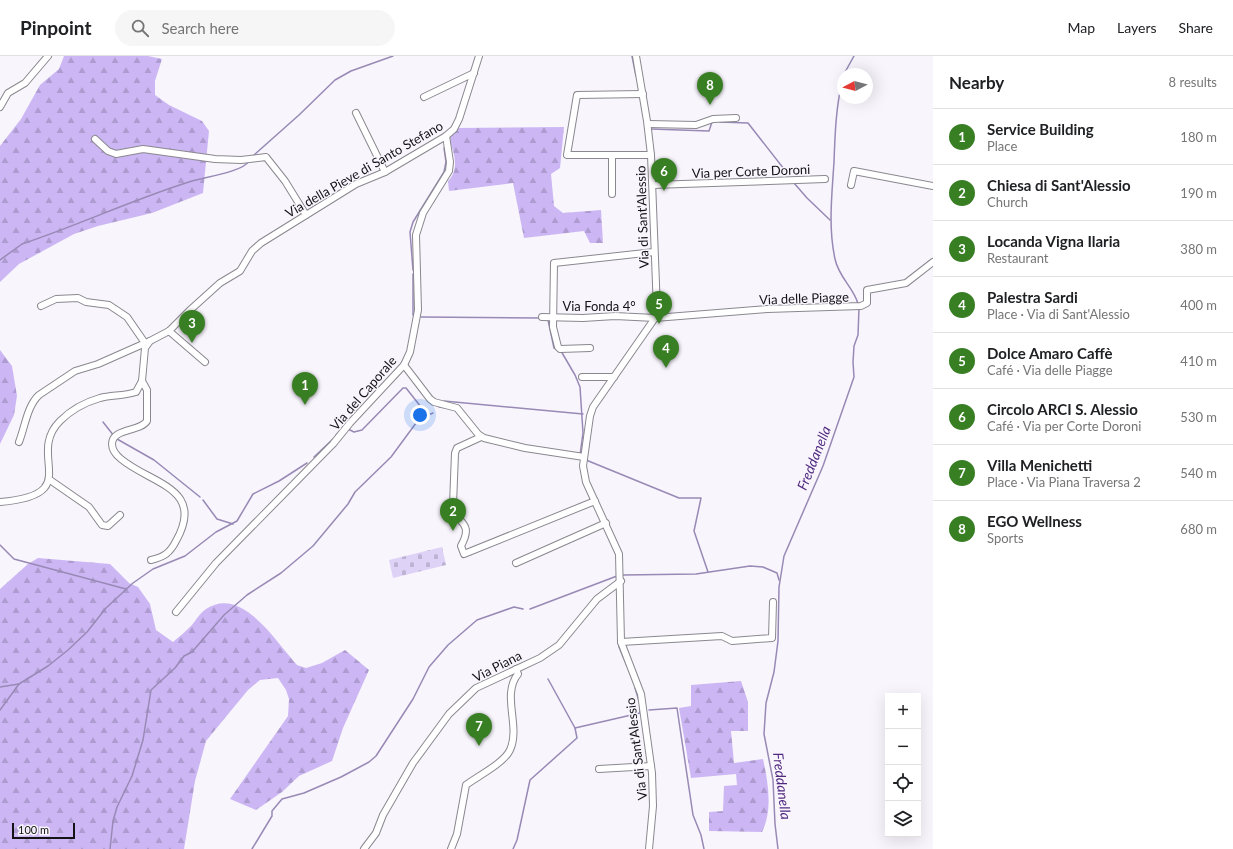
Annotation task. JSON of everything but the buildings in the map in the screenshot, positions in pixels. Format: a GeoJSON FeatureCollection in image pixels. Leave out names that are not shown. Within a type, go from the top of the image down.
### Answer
{"type":"FeatureCollection","features":[{"type":"Feature","properties":{"kind":"street"},"geometry":{"type":"LineString","coordinates":[[0,107],[8,93],[25,83],[48,56]]}},
{"type":"Feature","properties":{"kind":"street","name":"Via della Pieve di Santo Stefano"},"geometry":{"type":"LineString","coordinates":[[19,442],[30,408],[39,395],[74,371],[98,364],[170,331],[189,311],[220,283],[240,271],[252,251],[261,243],[356,184],[385,172],[446,136],[454,129],[459,119],[479,56]]}},
{"type":"Feature","properties":{"kind":"street","name":"Via di Sant'Alessio"},"geometry":{"type":"LineString","coordinates":[[636,56],[641,94],[648,124],[651,155],[657,310],[655,318],[592,410],[582,458],[586,482],[619,554],[621,581],[621,642],[641,694],[651,766],[653,806],[649,849]]}},
{"type":"Feature","properties":{"kind":"street"},"geometry":{"type":"LineString","coordinates":[[424,97],[474,73]]}},
{"type":"Feature","properties":{"kind":"street"},"geometry":{"type":"LineString","coordinates":[[641,94],[576,95],[567,156],[651,155]]}},
{"type":"Feature","properties":{"kind":"street"},"geometry":{"type":"LineString","coordinates":[[356,113],[385,172]]}},
{"type":"Feature","properties":{"kind":"street"},"geometry":{"type":"LineString","coordinates":[[648,124],[696,125],[713,120],[736,118]]}},
{"type":"Feature","properties":{"kind":"street","name":"Via del Caporale"},"geometry":{"type":"LineString","coordinates":[[176,612],[216,563],[315,460],[333,444],[350,423],[404,365],[410,352],[418,310],[416,235],[423,213],[449,171],[450,162],[446,136]]}},
{"type":"Feature","properties":{"kind":"street"},"geometry":{"type":"LineString","coordinates":[[96,139],[108,151],[116,154],[143,149],[216,159],[241,160],[266,157],[285,181],[306,215]]}},
{"type":"Feature","properties":{"kind":"street"},"geometry":{"type":"LineString","coordinates":[[612,155],[612,194]]}},
{"type":"Feature","properties":{"kind":"street"},"geometry":{"type":"LineString","coordinates":[[851,185],[854,171],[933,186]]}},
{"type":"Feature","properties":{"kind":"street","name":"Via per Corte Doroni"},"geometry":{"type":"LineString","coordinates":[[653,185],[825,179]]}},
{"type":"Feature","properties":{"kind":"street"},"geometry":{"type":"LineString","coordinates":[[590,348],[562,349],[556,342],[554,317],[554,263],[654,252]]}},
{"type":"Feature","properties":{"kind":"street","name":"Via delle Piagge"},"geometry":{"type":"LineString","coordinates":[[655,318],[767,309],[858,307],[867,303],[867,290],[906,283],[933,262]]}},
{"type":"Feature","properties":{"kind":"street"},"geometry":{"type":"LineString","coordinates":[[0,502],[13,501],[34,495],[47,487],[50,480],[48,449],[54,429],[60,421],[83,404],[101,398],[125,396],[136,392],[142,381],[145,348],[147,342],[126,317],[109,305],[86,302],[78,298],[56,299],[41,306]]}},
{"type":"Feature","properties":{"kind":"street","name":"Via Fonda 4°"},"geometry":{"type":"LineString","coordinates":[[542,317],[615,316],[655,318]]}},
{"type":"Feature","properties":{"kind":"street"},"geometry":{"type":"LineString","coordinates":[[170,331],[205,362]]}},
{"type":"Feature","properties":{"kind":"street"},"geometry":{"type":"LineString","coordinates":[[404,365],[430,399],[434,402],[457,408],[480,437]]}},
{"type":"Feature","properties":{"kind":"street"},"geometry":{"type":"LineString","coordinates":[[582,377],[614,377]]}},
{"type":"Feature","properties":{"kind":"street"},"geometry":{"type":"LineString","coordinates":[[142,381],[147,390],[147,421],[144,425],[119,433],[114,437],[111,443],[112,450],[124,462],[176,493],[183,503],[184,514],[179,535],[170,551],[166,556],[151,560]]}},
{"type":"Feature","properties":{"kind":"street"},"geometry":{"type":"LineString","coordinates":[[582,458],[525,448],[480,437],[461,445],[457,448],[455,453],[453,505],[455,513],[464,522],[467,532],[461,546],[464,554],[595,501]]}},
{"type":"Feature","properties":{"kind":"street"},"geometry":{"type":"LineString","coordinates":[[50,480],[89,507],[102,525],[108,526],[120,515]]}},
{"type":"Feature","properties":{"kind":"street"},"geometry":{"type":"LineString","coordinates":[[516,563],[606,523]]}},
{"type":"Feature","properties":{"kind":"street","name":"Via Piana"},"geometry":{"type":"LineString","coordinates":[[364,849],[376,833],[383,815],[412,763],[449,714],[476,688],[540,658],[559,645],[596,599],[621,581]]}},
{"type":"Feature","properties":{"kind":"street"},"geometry":{"type":"LineString","coordinates":[[621,642],[722,636],[732,641],[772,638],[773,602]]}},
{"type":"Feature","properties":{"kind":"street"},"geometry":{"type":"LineString","coordinates":[[451,849],[457,834],[466,784],[494,766],[510,750],[514,725],[512,685],[518,674],[516,669]]}},
{"type":"Feature","properties":{"kind":"street"},"geometry":{"type":"LineString","coordinates":[[599,769],[651,766]]}},
{"type":"Feature","properties":{"kind":"green space"},"geometry":{"type":"Polygon","coordinates":[[[64,56],[148,56],[162,59],[155,81],[155,95],[169,105],[202,121],[209,131],[203,193],[152,213],[98,226],[74,234],[19,264],[0,282],[0,146],[21,119],[40,85],[59,69],[64,56]]]}},
{"type":"Feature","properties":{"kind":"green space"},"geometry":{"type":"Polygon","coordinates":[[[564,127],[560,168],[551,174],[554,206],[563,213],[601,210],[603,243],[590,243],[584,231],[524,238],[513,183],[449,191],[448,181],[454,171],[455,161],[449,138],[457,128],[564,127]]]}},
{"type":"Feature","properties":{"kind":"green space"},"geometry":{"type":"Polygon","coordinates":[[[0,350],[12,366],[17,396],[14,415],[0,444],[0,350]]]}},
{"type":"Feature","properties":{"kind":"green space"},"geometry":{"type":"Polygon","coordinates":[[[442,547],[446,565],[393,578],[389,560],[442,547]]]}},
{"type":"Feature","properties":{"kind":"green space"},"geometry":{"type":"Polygon","coordinates":[[[38,558],[110,564],[129,583],[138,587],[150,604],[156,630],[173,642],[192,625],[206,609],[219,604],[232,604],[245,610],[257,619],[297,665],[306,668],[322,663],[345,650],[369,670],[343,728],[332,761],[299,776],[282,792],[256,810],[230,799],[288,716],[289,699],[286,690],[278,678],[260,680],[248,690],[206,741],[195,781],[184,849],[0,849],[0,589],[28,564],[38,558]]]}},
{"type":"Feature","properties":{"kind":"green space"},"geometry":{"type":"Polygon","coordinates":[[[741,681],[748,702],[748,731],[731,731],[734,763],[763,759],[768,786],[768,815],[762,832],[709,831],[709,812],[723,811],[724,786],[737,785],[736,774],[691,778],[679,708],[691,706],[691,685],[741,681]]]}},
{"type":"Feature","properties":{"kind":"waterway"},"geometry":{"type":"LineString","coordinates":[[254,155],[299,115],[335,80],[351,71],[393,56]]}},
{"type":"Feature","properties":{"kind":"waterway"},"geometry":{"type":"LineString","coordinates":[[632,56],[636,76]]}},
{"type":"Feature","properties":{"kind":"waterway","name":"Freddanella"},"geometry":{"type":"LineString","coordinates":[[847,68],[854,56]]}},
{"type":"Feature","properties":{"kind":"waterway","name":"Freddanella"},"geometry":{"type":"LineString","coordinates":[[838,104],[835,130],[831,210],[833,247],[837,266],[858,304]]}},
{"type":"Feature","properties":{"kind":"waterway"},"geometry":{"type":"LineString","coordinates":[[651,129],[709,131],[712,122]]}},
{"type":"Feature","properties":{"kind":"waterway"},"geometry":{"type":"LineString","coordinates":[[720,122],[748,123],[791,178]]}},
{"type":"Feature","properties":{"kind":"waterway"},"geometry":{"type":"LineString","coordinates":[[413,270],[410,232],[413,222],[444,172],[446,162],[444,148]]}},
{"type":"Feature","properties":{"kind":"waterway"},"geometry":{"type":"LineString","coordinates":[[0,260],[22,244],[170,188],[223,174],[239,168],[249,161]]}},
{"type":"Feature","properties":{"kind":"waterway"},"geometry":{"type":"LineString","coordinates":[[794,183],[830,220]]}},
{"type":"Feature","properties":{"kind":"waterway"},"geometry":{"type":"LineString","coordinates":[[413,274],[413,315]]}},
{"type":"Feature","properties":{"kind":"waterway","name":"Freddanella"},"geometry":{"type":"LineString","coordinates":[[778,849],[773,780],[764,734],[766,703],[774,672],[778,641],[779,587],[784,556],[823,466],[854,377],[854,346],[858,335],[859,308]]}},
{"type":"Feature","properties":{"kind":"waterway"},"geometry":{"type":"LineString","coordinates":[[421,317],[540,318]]}},
{"type":"Feature","properties":{"kind":"waterway"},"geometry":{"type":"LineString","coordinates":[[548,320],[554,348],[561,351],[580,387],[583,433],[580,455]]}},
{"type":"Feature","properties":{"kind":"waterway"},"geometry":{"type":"LineString","coordinates":[[348,429],[354,432],[362,430],[403,388],[406,388],[425,412],[429,414]]}},
{"type":"Feature","properties":{"kind":"waterway"},"geometry":{"type":"LineString","coordinates":[[444,401],[583,414]]}},
{"type":"Feature","properties":{"kind":"waterway"},"geometry":{"type":"LineString","coordinates":[[439,407],[447,408]]}},
{"type":"Feature","properties":{"kind":"waterway"},"geometry":{"type":"LineString","coordinates":[[110,849],[113,821],[117,807],[132,776],[143,740],[151,690],[175,668],[184,656],[192,652],[224,615],[247,595],[281,573],[313,546],[348,504],[355,492],[391,457],[419,419],[433,413]]}},
{"type":"Feature","properties":{"kind":"waterway"},"geometry":{"type":"LineString","coordinates":[[103,422],[114,436]]}},
{"type":"Feature","properties":{"kind":"waterway"},"geometry":{"type":"LineString","coordinates":[[336,435],[343,428]]}},
{"type":"Feature","properties":{"kind":"waterway"},"geometry":{"type":"LineString","coordinates":[[117,439],[154,460],[200,497]]}},
{"type":"Feature","properties":{"kind":"waterway"},"geometry":{"type":"LineString","coordinates":[[314,457],[333,439]]}},
{"type":"Feature","properties":{"kind":"waterway"},"geometry":{"type":"LineString","coordinates":[[481,440],[489,442]]}},
{"type":"Feature","properties":{"kind":"waterway"},"geometry":{"type":"LineString","coordinates":[[586,460],[679,498],[701,498],[694,531],[708,572]]}},
{"type":"Feature","properties":{"kind":"waterway"},"geometry":{"type":"LineString","coordinates":[[0,710],[19,684],[48,666],[68,650],[87,632],[106,608],[133,583],[153,569],[185,556],[216,532],[237,521],[253,494],[279,481],[307,463]]}},
{"type":"Feature","properties":{"kind":"waterway"},"geometry":{"type":"LineString","coordinates":[[203,500],[217,519],[233,524]]}},
{"type":"Feature","properties":{"kind":"waterway"},"geometry":{"type":"LineString","coordinates":[[0,545],[14,559],[126,589]]}},
{"type":"Feature","properties":{"kind":"waterway"},"geometry":{"type":"LineString","coordinates":[[623,575],[696,574],[750,566],[763,567],[777,573],[779,580]]}},
{"type":"Feature","properties":{"kind":"waterway"},"geometry":{"type":"LineString","coordinates":[[530,609],[617,576]]}},
{"type":"Feature","properties":{"kind":"waterway"},"geometry":{"type":"LineString","coordinates":[[252,849],[272,816],[272,811],[282,799],[304,793],[341,777],[369,762],[376,756],[413,699],[429,667],[448,645],[477,620],[514,607],[523,609]]}},
{"type":"Feature","properties":{"kind":"waterway"},"geometry":{"type":"LineString","coordinates":[[618,627],[619,647],[627,666]]}},
{"type":"Feature","properties":{"kind":"waterway"},"geometry":{"type":"LineString","coordinates":[[513,849],[517,840],[530,780],[577,738],[575,728],[548,679]]}},
{"type":"Feature","properties":{"kind":"waterway"},"geometry":{"type":"LineString","coordinates":[[0,687],[19,684]]}},
{"type":"Feature","properties":{"kind":"waterway"},"geometry":{"type":"LineString","coordinates":[[635,688],[639,701]]}},
{"type":"Feature","properties":{"kind":"waterway"},"geometry":{"type":"LineString","coordinates":[[640,705],[640,711]]}},
{"type":"Feature","properties":{"kind":"waterway"},"geometry":{"type":"LineString","coordinates":[[649,710],[677,708],[693,815],[701,835],[704,849]]}},
{"type":"Feature","properties":{"kind":"waterway"},"geometry":{"type":"LineString","coordinates":[[575,728],[640,713],[640,711]]}},
{"type":"Feature","properties":{"kind":"place","name":"EGO Wellness"},"geometry":{"type":"Point","coordinates":[710,105]}},
{"type":"Feature","properties":{"kind":"place","name":"Circolo ARCI S. Alessio"},"geometry":{"type":"Point","coordinates":[664,191]}},
{"type":"Feature","properties":{"kind":"place","name":"Dolce Amaro Caffè"},"geometry":{"type":"Point","coordinates":[659,324]}},
{"type":"Feature","properties":{"kind":"place","name":"Locanda Vigna Ilaria"},"geometry":{"type":"Point","coordinates":[192,343]}},
{"type":"Feature","properties":{"kind":"place","name":"Palestra Sardi"},"geometry":{"type":"Point","coordinates":[666,368]}},
{"type":"Feature","properties":{"kind":"place","name":"Service Building"},"geometry":{"type":"Point","coordinates":[305,405]}},
{"type":"Feature","properties":{"kind":"place","name":"Chiesa di Sant'Alessio"},"geometry":{"type":"Point","coordinates":[453,531]}},
{"type":"Feature","properties":{"kind":"place","name":"Villa Menichetti"},"geometry":{"type":"Point","coordinates":[479,746]}}]}
